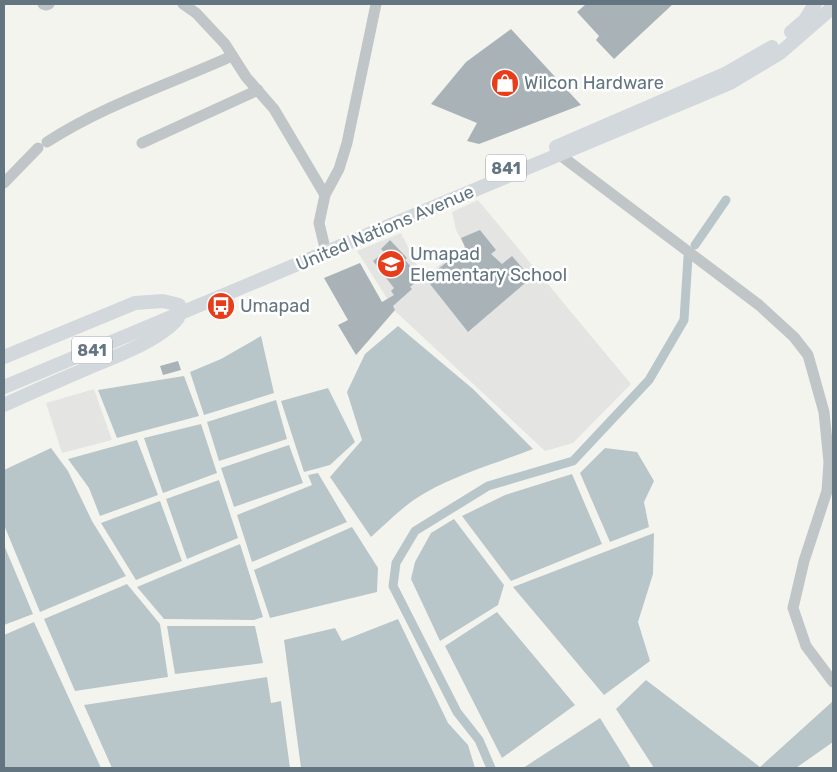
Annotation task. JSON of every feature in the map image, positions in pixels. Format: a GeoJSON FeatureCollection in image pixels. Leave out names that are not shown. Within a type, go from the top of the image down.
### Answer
{"type":"FeatureCollection","features":[{"type":"Feature","properties":{"kind":"main road","name":"United Nations Avenue"},"geometry":{"type":"LineString","coordinates":[[4,387],[324,244],[725,74],[776,44],[805,20],[815,4]]}},
{"type":"Feature","properties":{"kind":"main road","name":"United Nations Avenue"},"geometry":{"type":"LineString","coordinates":[[4,377],[180,309],[560,155],[730,83],[780,53],[833,7]]}},
{"type":"Feature","properties":{"kind":"main road"},"geometry":{"type":"LineString","coordinates":[[4,357],[135,303],[163,301],[180,309],[171,326],[165,331],[128,350],[4,405]]}},
{"type":"Feature","properties":{"kind":"street"},"geometry":{"type":"LineString","coordinates":[[43,4],[50,4]]}},
{"type":"Feature","properties":{"kind":"street"},"geometry":{"type":"LineString","coordinates":[[183,4],[196,13],[225,44],[246,77],[274,109],[325,195]]}},
{"type":"Feature","properties":{"kind":"street"},"geometry":{"type":"LineString","coordinates":[[324,244],[319,223],[325,195],[339,169],[347,143],[376,4]]}},
{"type":"Feature","properties":{"kind":"street"},"geometry":{"type":"LineString","coordinates":[[4,183],[42,145],[69,128],[98,113],[232,56]]}},
{"type":"Feature","properties":{"kind":"street"},"geometry":{"type":"LineString","coordinates":[[142,143],[258,90]]}},
{"type":"Feature","properties":{"kind":"street"},"geometry":{"type":"LineString","coordinates":[[560,155],[752,299],[794,337],[808,355],[824,412],[829,462],[827,491],[804,561],[793,608],[806,646],[833,682]]}},
{"type":"Feature","properties":{"kind":"shaded area"},"geometry":{"type":"Polygon","coordinates":[[[478,200],[631,384],[573,443],[545,451],[395,311],[357,251],[401,233],[423,277],[465,247],[456,230],[452,212],[478,200]]]}},
{"type":"Feature","properties":{"kind":"shaded area"},"geometry":{"type":"Polygon","coordinates":[[[398,326],[473,389],[533,449],[464,474],[425,493],[404,508],[371,537],[330,477],[362,440],[347,392],[365,354],[398,326]]]}},
{"type":"Feature","properties":{"kind":"shaded area"},"geometry":{"type":"Polygon","coordinates":[[[261,336],[274,393],[204,415],[190,372],[221,359],[261,336]]]}},
{"type":"Feature","properties":{"kind":"shaded area"},"geometry":{"type":"Polygon","coordinates":[[[184,376],[199,416],[117,438],[98,390],[184,376]]]}},
{"type":"Feature","properties":{"kind":"shaded area"},"geometry":{"type":"Polygon","coordinates":[[[328,388],[355,442],[330,465],[304,472],[281,401],[328,388]]]}},
{"type":"Feature","properties":{"kind":"shaded area"},"geometry":{"type":"Polygon","coordinates":[[[94,389],[112,440],[62,453],[46,403],[94,389]]]}},
{"type":"Feature","properties":{"kind":"shaded area"},"geometry":{"type":"Polygon","coordinates":[[[276,400],[287,439],[219,461],[207,422],[276,400]]]}},
{"type":"Feature","properties":{"kind":"shaded area"},"geometry":{"type":"Polygon","coordinates":[[[201,424],[217,473],[163,493],[144,438],[201,424]]]}},
{"type":"Feature","properties":{"kind":"shaded area"},"geometry":{"type":"Polygon","coordinates":[[[137,440],[158,495],[100,516],[89,488],[68,459],[137,440]]]}},
{"type":"Feature","properties":{"kind":"shaded area"},"geometry":{"type":"Polygon","coordinates":[[[289,445],[303,483],[234,507],[221,468],[289,445]]]}},
{"type":"Feature","properties":{"kind":"shaded area"},"geometry":{"type":"Polygon","coordinates":[[[51,448],[68,471],[92,521],[126,576],[40,612],[4,525],[4,470],[51,448]]]}},
{"type":"Feature","properties":{"kind":"shaded area"},"geometry":{"type":"Polygon","coordinates":[[[605,448],[637,452],[654,481],[644,502],[649,527],[610,542],[580,473],[605,448]]]}},
{"type":"Feature","properties":{"kind":"shaded area"},"geometry":{"type":"Polygon","coordinates":[[[318,473],[347,522],[252,562],[237,515],[312,485],[308,475],[318,473]]]}},
{"type":"Feature","properties":{"kind":"shaded area"},"geometry":{"type":"Polygon","coordinates":[[[572,474],[602,544],[511,581],[462,516],[505,495],[572,474]]]}},
{"type":"Feature","properties":{"kind":"shaded area"},"geometry":{"type":"Polygon","coordinates":[[[219,480],[238,538],[187,559],[166,499],[219,480]]]}},
{"type":"Feature","properties":{"kind":"shaded area"},"geometry":{"type":"Polygon","coordinates":[[[160,501],[182,561],[136,580],[101,523],[160,501]]]}},
{"type":"Feature","properties":{"kind":"shaded area"},"geometry":{"type":"Polygon","coordinates":[[[454,519],[504,585],[498,605],[440,641],[411,579],[415,562],[431,533],[454,519]]]}},
{"type":"Feature","properties":{"kind":"shaded area"},"geometry":{"type":"Polygon","coordinates":[[[352,527],[378,568],[377,592],[270,618],[254,570],[352,527]]]}},
{"type":"Feature","properties":{"kind":"shaded area"},"geometry":{"type":"Polygon","coordinates":[[[654,533],[653,574],[638,622],[650,661],[604,695],[513,587],[654,533]]]}},
{"type":"Feature","properties":{"kind":"shaded area"},"geometry":{"type":"Polygon","coordinates":[[[240,544],[263,617],[254,620],[164,619],[137,587],[240,544]]]}},
{"type":"Feature","properties":{"kind":"shaded area"},"geometry":{"type":"Polygon","coordinates":[[[4,545],[33,614],[4,625],[4,545]]]}},
{"type":"Feature","properties":{"kind":"shaded area"},"geometry":{"type":"Polygon","coordinates":[[[127,584],[160,624],[168,677],[75,691],[44,619],[127,584]]]}},
{"type":"Feature","properties":{"kind":"shaded area"},"geometry":{"type":"Polygon","coordinates":[[[497,612],[575,705],[502,758],[445,646],[497,612]]]}},
{"type":"Feature","properties":{"kind":"shaded area"},"geometry":{"type":"Polygon","coordinates":[[[398,619],[448,723],[468,745],[475,768],[301,768],[284,640],[335,628],[342,641],[398,619]]]}},
{"type":"Feature","properties":{"kind":"shaded area"},"geometry":{"type":"Polygon","coordinates":[[[34,622],[101,768],[4,768],[4,635],[34,622]]]}},
{"type":"Feature","properties":{"kind":"shaded area"},"geometry":{"type":"Polygon","coordinates":[[[167,626],[255,626],[263,663],[175,674],[167,626]]]}},
{"type":"Feature","properties":{"kind":"shaded area"},"geometry":{"type":"Polygon","coordinates":[[[267,677],[271,703],[281,701],[290,768],[112,768],[84,705],[267,677]]]}},
{"type":"Feature","properties":{"kind":"shaded area"},"geometry":{"type":"Polygon","coordinates":[[[646,680],[760,767],[833,701],[833,742],[796,768],[654,768],[616,709],[646,680]]]}},
{"type":"Feature","properties":{"kind":"shaded area"},"geometry":{"type":"Polygon","coordinates":[[[600,718],[631,768],[523,768],[600,718]]]}},
{"type":"Feature","properties":{"kind":"building"},"geometry":{"type":"Polygon","coordinates":[[[586,4],[673,4],[614,59],[596,40],[599,36],[577,12],[586,4]]]}},
{"type":"Feature","properties":{"kind":"building","name":"Wilcon Hardware"},"geometry":{"type":"Polygon","coordinates":[[[511,29],[581,105],[479,144],[467,141],[477,123],[431,104],[466,62],[511,29]]]}},
{"type":"Feature","properties":{"kind":"building"},"geometry":{"type":"Polygon","coordinates":[[[480,230],[496,250],[491,254],[502,264],[512,256],[531,278],[468,332],[426,279],[465,247],[461,238],[480,230]]]}},
{"type":"Feature","properties":{"kind":"building"},"geometry":{"type":"Polygon","coordinates":[[[390,240],[407,258],[405,260],[421,278],[393,306],[395,310],[356,355],[338,325],[348,320],[324,278],[360,263],[382,302],[394,295],[391,291],[394,288],[373,261],[384,252],[381,249],[390,240]]]}},
{"type":"Feature","properties":{"kind":"building"},"geometry":{"type":"Polygon","coordinates":[[[178,361],[181,370],[163,375],[160,366],[178,361]]]}},
{"type":"Feature","properties":{"kind":"waterway"},"geometry":{"type":"LineString","coordinates":[[695,245],[726,200]]}},
{"type":"Feature","properties":{"kind":"waterway"},"geometry":{"type":"LineString","coordinates":[[491,768],[479,740],[457,712],[393,586],[396,563],[415,531],[488,486],[573,461],[649,380],[684,320],[688,257]]}},
{"type":"Feature","properties":{"kind":"place","name":"Wilcon Hardware"},"geometry":{"type":"Point","coordinates":[505,83]}},
{"type":"Feature","properties":{"kind":"place","name":"Umapad Elementary School"},"geometry":{"type":"Point","coordinates":[391,264]}},
{"type":"Feature","properties":{"kind":"place","name":"Umapad"},"geometry":{"type":"Point","coordinates":[221,306]}}]}
